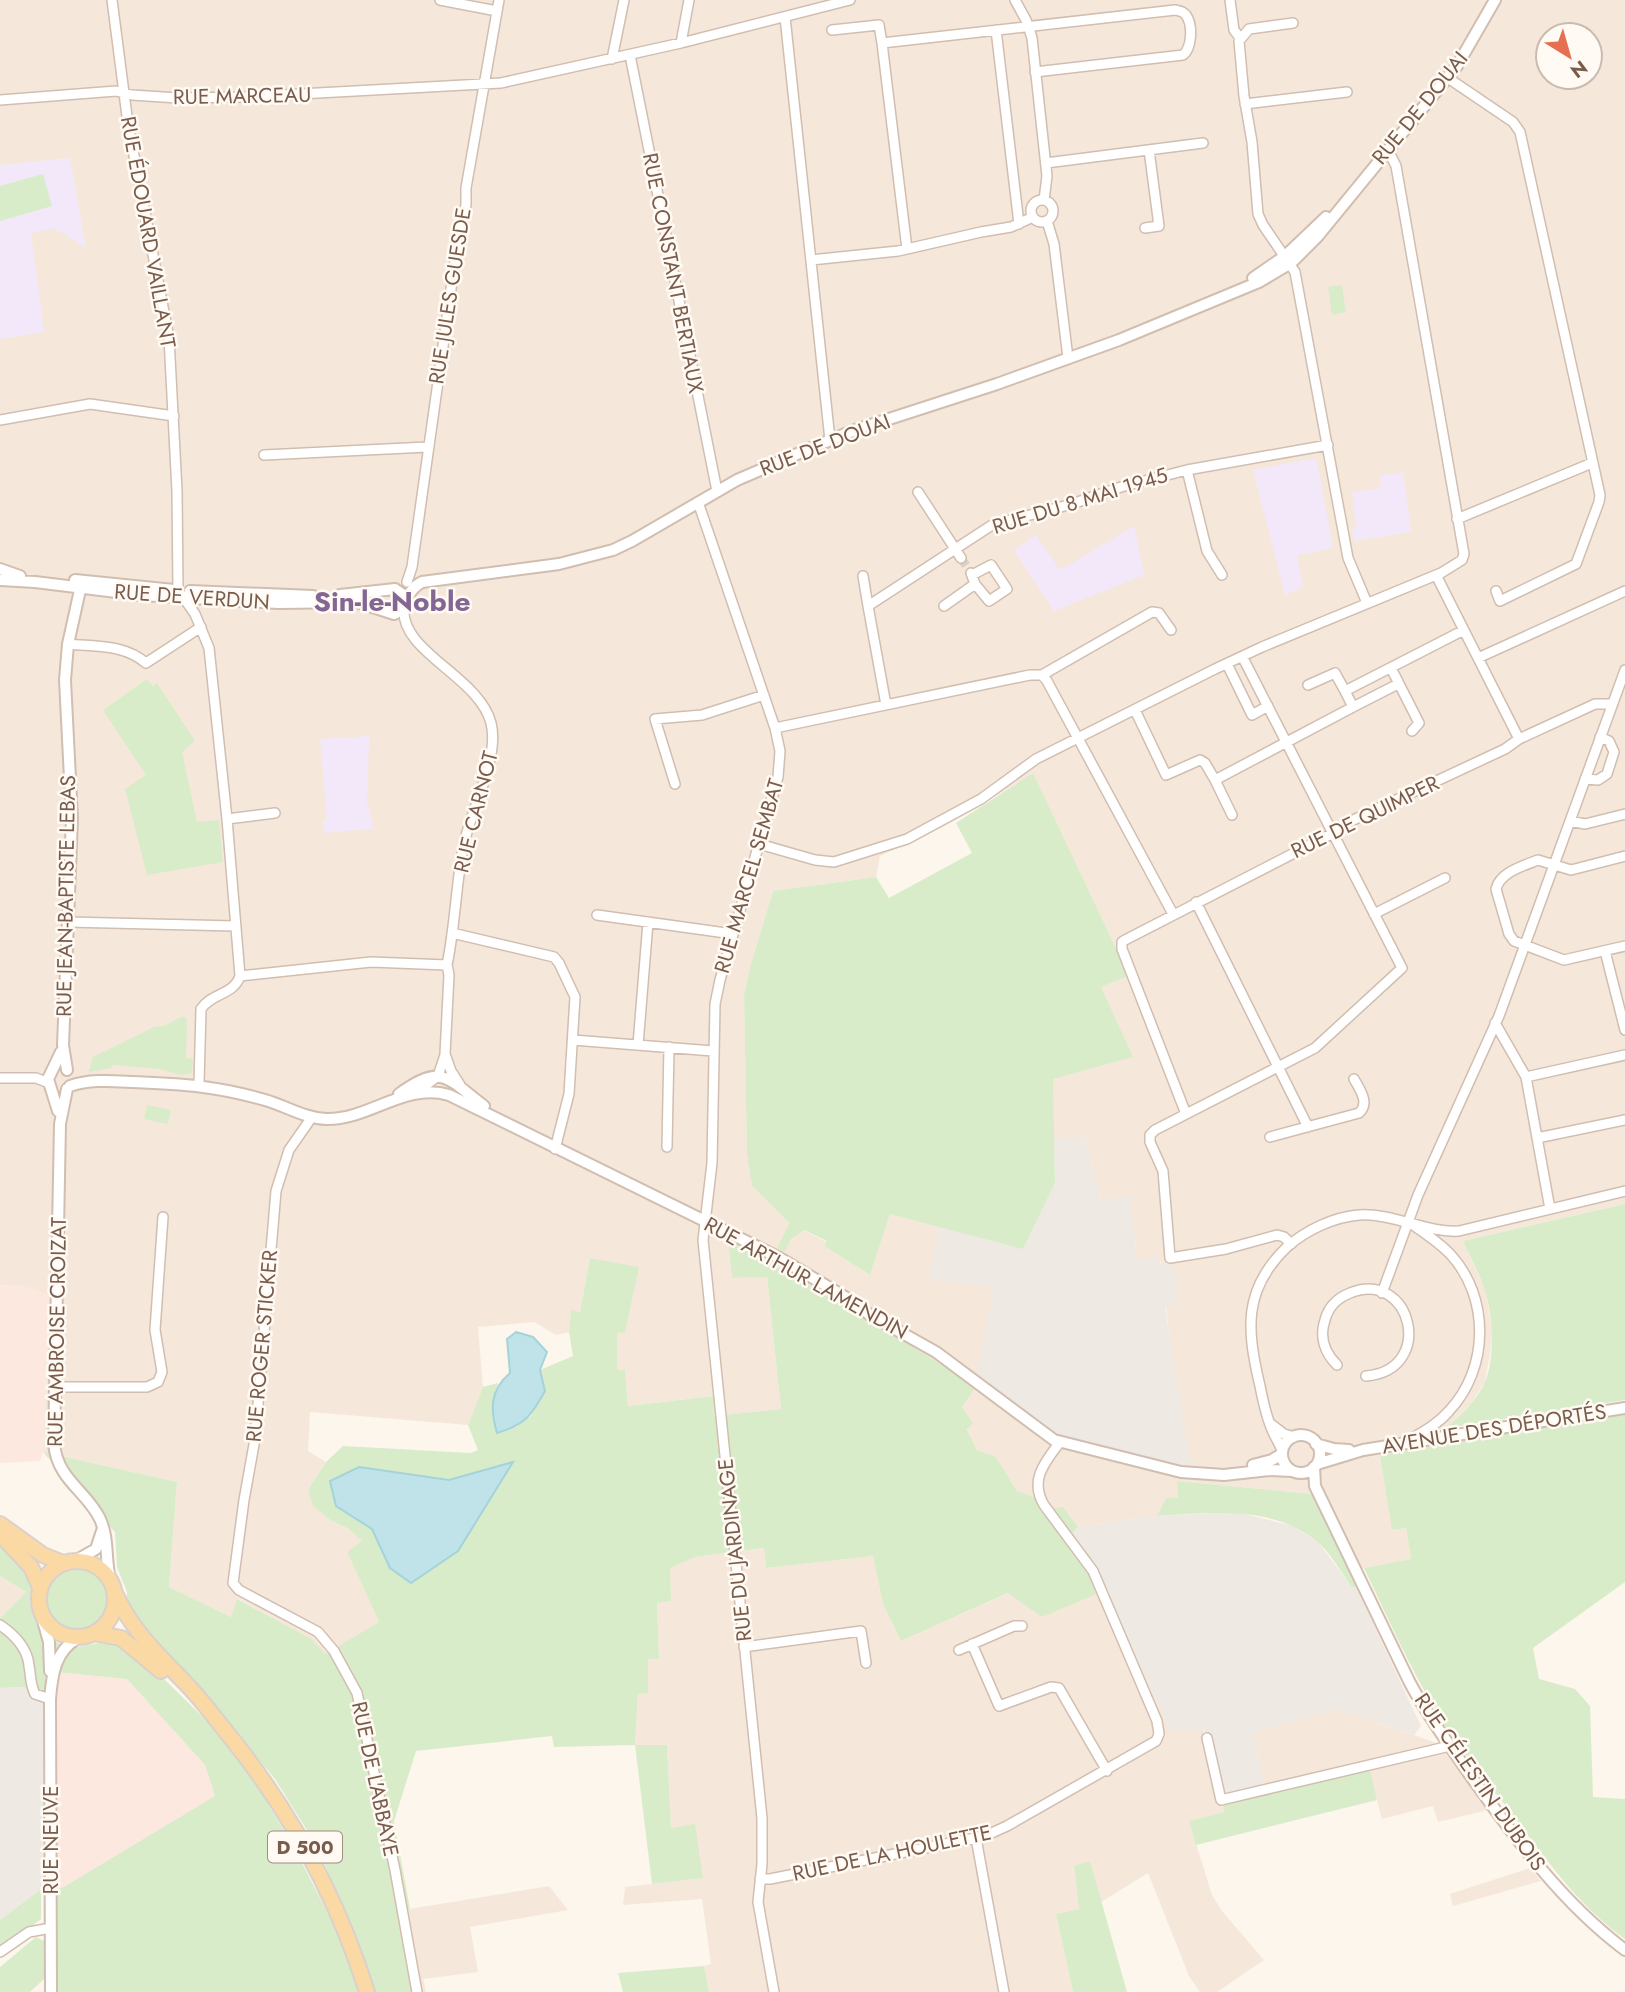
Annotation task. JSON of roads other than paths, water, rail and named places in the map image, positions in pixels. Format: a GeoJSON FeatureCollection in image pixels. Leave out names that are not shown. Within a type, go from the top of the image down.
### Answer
{"type":"FeatureCollection","features":[{"type":"Feature","properties":{"kind":"main road"},"geometry":{"type":"LineString","coordinates":[[0,1524],[43,1555],[97,1567],[112,1586],[114,1606],[110,1619],[94,1633],[78,1637],[57,1632],[43,1616],[38,1600],[40,1587],[49,1573],[69,1562]]}},
{"type":"Feature","properties":{"kind":"main road"},"geometry":{"type":"LineString","coordinates":[[0,1534],[35,1573],[40,1587]]}},
{"type":"Feature","properties":{"kind":"main road","name":"D 500"},"geometry":{"type":"LineString","coordinates":[[112,1586],[133,1627],[191,1689],[268,1787],[298,1835],[340,1916],[367,1992]]}},
{"type":"Feature","properties":{"kind":"main road","name":"D 500"},"geometry":{"type":"LineString","coordinates":[[94,1633],[110,1634],[126,1641],[215,1718]]}},
{"type":"Feature","properties":{"kind":"street","name":"RUE ÉDOUARD VAILLANT"},"geometry":{"type":"LineString","coordinates":[[112,0],[124,94],[169,338],[181,594]]}},
{"type":"Feature","properties":{"kind":"street"},"geometry":{"type":"LineString","coordinates":[[440,0],[497,11]]}},
{"type":"Feature","properties":{"kind":"street","name":"RUE JULES GUESDE"},"geometry":{"type":"LineString","coordinates":[[407,582],[412,567],[460,225],[466,205],[466,188],[499,0]]}},
{"type":"Feature","properties":{"kind":"street"},"geometry":{"type":"LineString","coordinates":[[612,59],[624,0]]}},
{"type":"Feature","properties":{"kind":"street"},"geometry":{"type":"LineString","coordinates":[[681,43],[689,0]]}},
{"type":"Feature","properties":{"kind":"street","name":"RUE MARCEAU"},"geometry":{"type":"LineString","coordinates":[[0,100],[116,91],[132,95],[178,98],[230,97],[500,83],[681,43],[850,0]]}},
{"type":"Feature","properties":{"kind":"street"},"geometry":{"type":"LineString","coordinates":[[1015,0],[1032,38],[1046,163],[1044,200]]}},
{"type":"Feature","properties":{"kind":"street"},"geometry":{"type":"LineString","coordinates":[[1230,0],[1234,30],[1240,38],[1258,214],[1288,259],[1296,277],[1348,558],[1367,603]]}},
{"type":"Feature","properties":{"kind":"street","name":"RUE DE DOUAI"},"geometry":{"type":"LineString","coordinates":[[391,589],[407,582],[548,566],[597,555],[632,541],[717,491],[830,440],[1068,358],[1220,298],[1288,259],[1364,179],[1462,60],[1495,0]]}},
{"type":"Feature","properties":{"kind":"street"},"geometry":{"type":"LineString","coordinates":[[881,43],[1175,9],[1186,14],[1189,51],[1179,57],[1035,72]]}},
{"type":"Feature","properties":{"kind":"street"},"geometry":{"type":"LineString","coordinates":[[785,17],[830,440]]}},
{"type":"Feature","properties":{"kind":"street"},"geometry":{"type":"LineString","coordinates":[[1240,38],[1254,28],[1293,23]]}},
{"type":"Feature","properties":{"kind":"street"},"geometry":{"type":"LineString","coordinates":[[832,30],[879,25],[907,249]]}},
{"type":"Feature","properties":{"kind":"street"},"geometry":{"type":"LineString","coordinates":[[996,30],[1019,224]]}},
{"type":"Feature","properties":{"kind":"street","name":"RUE CONSTANT BERTIAUX"},"geometry":{"type":"LineString","coordinates":[[630,55],[717,491]]}},
{"type":"Feature","properties":{"kind":"street"},"geometry":{"type":"LineString","coordinates":[[1448,78],[1513,122],[1520,131],[1600,502],[1576,564],[1500,601],[1496,591]]}},
{"type":"Feature","properties":{"kind":"street"},"geometry":{"type":"LineString","coordinates":[[1245,104],[1347,92]]}},
{"type":"Feature","properties":{"kind":"street"},"geometry":{"type":"LineString","coordinates":[[1046,163],[1203,143]]}},
{"type":"Feature","properties":{"kind":"street"},"geometry":{"type":"LineString","coordinates":[[1144,228],[1159,226],[1149,150]]}},
{"type":"Feature","properties":{"kind":"street"},"geometry":{"type":"LineString","coordinates":[[759,844],[815,860],[834,862],[900,842],[974,803],[1036,760],[1077,738],[1262,647],[1436,575],[1460,562],[1464,554],[1396,166],[1388,150]]}},
{"type":"Feature","properties":{"kind":"street"},"geometry":{"type":"LineString","coordinates":[[1037,201],[1049,202],[1053,209],[1052,216],[1046,221],[1033,217],[1032,206],[1037,201]]}},
{"type":"Feature","properties":{"kind":"street"},"geometry":{"type":"LineString","coordinates":[[811,261],[907,249],[1019,224],[1033,217]]}},
{"type":"Feature","properties":{"kind":"street"},"geometry":{"type":"LineString","coordinates":[[1046,221],[1054,244],[1068,358]]}},
{"type":"Feature","properties":{"kind":"street"},"geometry":{"type":"LineString","coordinates":[[0,420],[90,404],[174,416]]}},
{"type":"Feature","properties":{"kind":"street","name":"RUE DU 8 MAI 1945"},"geometry":{"type":"LineString","coordinates":[[868,606],[992,525],[1072,505],[1121,486],[1187,470],[1328,445]]}},
{"type":"Feature","properties":{"kind":"street"},"geometry":{"type":"LineString","coordinates":[[264,455],[428,447]]}},
{"type":"Feature","properties":{"kind":"street"},"geometry":{"type":"LineString","coordinates":[[1457,519],[1592,462]]}},
{"type":"Feature","properties":{"kind":"street"},"geometry":{"type":"LineString","coordinates":[[1187,470],[1207,551],[1222,575]]}},
{"type":"Feature","properties":{"kind":"street"},"geometry":{"type":"LineString","coordinates":[[918,492],[961,558]]}},
{"type":"Feature","properties":{"kind":"street","name":"RUE MARCEL SEMBAT"},"geometry":{"type":"LineString","coordinates":[[698,502],[775,728],[780,751],[780,770],[715,1004],[712,1163],[705,1220]]}},
{"type":"Feature","properties":{"kind":"street","name":"RUE DE VERDUN"},"geometry":{"type":"LineString","coordinates":[[5,571],[81,585]]}},
{"type":"Feature","properties":{"kind":"street"},"geometry":{"type":"LineString","coordinates":[[1436,575],[1520,739]]}},
{"type":"Feature","properties":{"kind":"street"},"geometry":{"type":"LineString","coordinates":[[863,576],[886,705]]}},
{"type":"Feature","properties":{"kind":"street"},"geometry":{"type":"LineString","coordinates":[[944,606],[973,577]]}},
{"type":"Feature","properties":{"kind":"street","name":"RUE DE VERDUN"},"geometry":{"type":"LineString","coordinates":[[0,580],[278,603],[357,602],[384,611]]}},
{"type":"Feature","properties":{"kind":"street"},"geometry":{"type":"LineString","coordinates":[[404,604],[400,592],[391,589],[383,593],[380,600],[384,611],[396,614],[404,604],[413,586],[430,580]]}},
{"type":"Feature","properties":{"kind":"street","name":"RUE JEAN-BAPTISTE LEBAS"},"geometry":{"type":"LineString","coordinates":[[68,1071],[63,1045],[72,818],[65,680],[68,644],[81,585]]}},
{"type":"Feature","properties":{"kind":"street","name":"RUE DE VERDUN"},"geometry":{"type":"LineString","coordinates":[[181,594],[334,596],[391,589]]}},
{"type":"Feature","properties":{"kind":"street"},"geometry":{"type":"LineString","coordinates":[[1478,658],[1625,591]]}},
{"type":"Feature","properties":{"kind":"street"},"geometry":{"type":"LineString","coordinates":[[181,594],[201,627],[210,655],[240,976],[231,989],[208,1000],[201,1009],[199,1084]]}},
{"type":"Feature","properties":{"kind":"street","name":"RUE CARNOT"},"geometry":{"type":"LineString","coordinates":[[404,604],[404,621],[412,637],[476,694],[486,709],[492,727],[492,750],[464,844],[447,965],[449,975],[445,1054],[454,1078],[462,1087]]}},
{"type":"Feature","properties":{"kind":"street"},"geometry":{"type":"LineString","coordinates":[[775,728],[1030,675],[1042,676],[1149,613],[1158,613],[1171,630]]}},
{"type":"Feature","properties":{"kind":"street"},"geometry":{"type":"LineString","coordinates":[[68,644],[121,649],[135,654],[146,663],[201,627]]}},
{"type":"Feature","properties":{"kind":"street"},"geometry":{"type":"LineString","coordinates":[[1345,691],[1464,630]]}},
{"type":"Feature","properties":{"kind":"street"},"geometry":{"type":"LineString","coordinates":[[1243,658],[1402,968],[1319,1046],[1150,1135],[1150,1142],[1162,1167],[1170,1258],[1226,1250],[1277,1235],[1284,1237],[1291,1244]]}},
{"type":"Feature","properties":{"kind":"street"},"geometry":{"type":"LineString","coordinates":[[1227,664],[1252,715],[1268,706]]}},
{"type":"Feature","properties":{"kind":"street"},"geometry":{"type":"LineString","coordinates":[[1391,668],[1419,723],[1412,731]]}},
{"type":"Feature","properties":{"kind":"street"},"geometry":{"type":"LineString","coordinates":[[1382,1293],[1418,1195],[1495,1023],[1585,779],[1605,739],[1625,670]]}},
{"type":"Feature","properties":{"kind":"street"},"geometry":{"type":"LineString","coordinates":[[1308,685],[1335,673],[1353,707]]}},
{"type":"Feature","properties":{"kind":"street"},"geometry":{"type":"LineString","coordinates":[[1042,676],[1173,914]]}},
{"type":"Feature","properties":{"kind":"street"},"geometry":{"type":"LineString","coordinates":[[1214,780],[1398,684]]}},
{"type":"Feature","properties":{"kind":"street"},"geometry":{"type":"LineString","coordinates":[[675,784],[655,719],[702,715],[764,695]]}},
{"type":"Feature","properties":{"kind":"street","name":"RUE DE QUIMPER"},"geometry":{"type":"LineString","coordinates":[[1186,1114],[1122,949],[1122,942],[1333,833],[1349,822],[1595,704],[1618,697]]}},
{"type":"Feature","properties":{"kind":"street"},"geometry":{"type":"LineString","coordinates":[[1135,710],[1166,775],[1200,760],[1205,763],[1232,815]]}},
{"type":"Feature","properties":{"kind":"street"},"geometry":{"type":"LineString","coordinates":[[1585,779],[1598,780],[1607,774],[1614,752],[1605,739]]}},
{"type":"Feature","properties":{"kind":"street"},"geometry":{"type":"LineString","coordinates":[[227,819],[275,813]]}},
{"type":"Feature","properties":{"kind":"street"},"geometry":{"type":"LineString","coordinates":[[1570,821],[1585,824],[1625,814]]}},
{"type":"Feature","properties":{"kind":"street"},"geometry":{"type":"LineString","coordinates":[[1625,856],[1571,870],[1538,860],[1504,876],[1497,884],[1497,894],[1514,941],[1564,960],[1625,946]]}},
{"type":"Feature","properties":{"kind":"street"},"geometry":{"type":"LineString","coordinates":[[1374,914],[1445,878]]}},
{"type":"Feature","properties":{"kind":"street"},"geometry":{"type":"LineString","coordinates":[[1196,902],[1308,1127]]}},
{"type":"Feature","properties":{"kind":"street"},"geometry":{"type":"LineString","coordinates":[[597,915],[733,934]]}},
{"type":"Feature","properties":{"kind":"street"},"geometry":{"type":"LineString","coordinates":[[68,922],[235,926]]}},
{"type":"Feature","properties":{"kind":"street"},"geometry":{"type":"LineString","coordinates":[[638,1045],[648,922]]}},
{"type":"Feature","properties":{"kind":"street"},"geometry":{"type":"LineString","coordinates":[[452,933],[549,956],[557,960],[575,993],[569,1098],[555,1149]]}},
{"type":"Feature","properties":{"kind":"street"},"geometry":{"type":"LineString","coordinates":[[1605,951],[1625,1030]]}},
{"type":"Feature","properties":{"kind":"street"},"geometry":{"type":"LineString","coordinates":[[240,976],[371,962],[447,965]]}},
{"type":"Feature","properties":{"kind":"street"},"geometry":{"type":"LineString","coordinates":[[1495,1023],[1525,1077],[1550,1209]]}},
{"type":"Feature","properties":{"kind":"street"},"geometry":{"type":"LineString","coordinates":[[573,1040],[713,1051]]}},
{"type":"Feature","properties":{"kind":"street","name":"RUE JEAN-BAPTISTE LEBAS"},"geometry":{"type":"LineString","coordinates":[[52,1071],[63,1045]]}},
{"type":"Feature","properties":{"kind":"street"},"geometry":{"type":"LineString","coordinates":[[667,1147],[669,1048]]}},
{"type":"Feature","properties":{"kind":"street"},"geometry":{"type":"LineString","coordinates":[[415,1093],[438,1076],[445,1054]]}},
{"type":"Feature","properties":{"kind":"street"},"geometry":{"type":"LineString","coordinates":[[1525,1077],[1625,1055]]}},
{"type":"Feature","properties":{"kind":"street"},"geometry":{"type":"LineString","coordinates":[[50,1085],[49,1077],[52,1071],[61,1068],[104,1081]]}},
{"type":"Feature","properties":{"kind":"street"},"geometry":{"type":"LineString","coordinates":[[68,1071],[72,1079],[69,1087]]}},
{"type":"Feature","properties":{"kind":"street"},"geometry":{"type":"LineString","coordinates":[[391,1100],[422,1080],[446,1077],[500,1118]]}},
{"type":"Feature","properties":{"kind":"street"},"geometry":{"type":"LineString","coordinates":[[0,1078],[36,1078],[60,1091],[86,1082],[104,1081],[199,1084],[229,1089],[312,1117],[329,1119],[348,1117],[391,1100],[431,1091],[449,1095],[500,1118]]}},
{"type":"Feature","properties":{"kind":"street"},"geometry":{"type":"LineString","coordinates":[[1270,1137],[1362,1111],[1365,1102],[1354,1079]]}},
{"type":"Feature","properties":{"kind":"street","name":"RUE AMBROISE CROIZAT"},"geometry":{"type":"LineString","coordinates":[[50,1085],[60,1124]]}},
{"type":"Feature","properties":{"kind":"street","name":"RUE AMBROISE CROIZAT"},"geometry":{"type":"LineString","coordinates":[[69,1087],[60,1124],[54,1439],[58,1464],[68,1481],[94,1510],[102,1525],[112,1586]]}},
{"type":"Feature","properties":{"kind":"street","name":"RUE ROGER STICKER"},"geometry":{"type":"LineString","coordinates":[[233,1583],[244,1500],[256,1439],[276,1191],[289,1150],[312,1117]]}},
{"type":"Feature","properties":{"kind":"street","name":"RUE ARTHUR LAMENDIN"},"geometry":{"type":"LineString","coordinates":[[500,1118],[555,1149],[778,1257],[852,1301],[870,1315],[936,1352],[1060,1442]]}},
{"type":"Feature","properties":{"kind":"street"},"geometry":{"type":"LineString","coordinates":[[1537,1138],[1625,1119]]}},
{"type":"Feature","properties":{"kind":"street"},"geometry":{"type":"LineString","coordinates":[[1294,1472],[1285,1464],[1270,1423],[1251,1349],[1250,1320],[1263,1279],[1277,1258],[1291,1244],[1311,1231],[1348,1217],[1367,1215],[1437,1230],[1459,1231],[1625,1191]]}},
{"type":"Feature","properties":{"kind":"street"},"geometry":{"type":"LineString","coordinates":[[55,1387],[147,1387],[158,1382],[162,1371],[155,1330],[163,1217]]}},
{"type":"Feature","properties":{"kind":"street","name":"RUE DU JARDINAGE"},"geometry":{"type":"LineString","coordinates":[[705,1220],[704,1240],[762,1825],[759,1908],[774,1992]]}},
{"type":"Feature","properties":{"kind":"street"},"geometry":{"type":"LineString","coordinates":[[1402,1444],[1434,1425],[1459,1399],[1476,1362],[1480,1325],[1475,1296],[1460,1267],[1441,1245],[1409,1222]]}},
{"type":"Feature","properties":{"kind":"street"},"geometry":{"type":"LineString","coordinates":[[1337,1365],[1328,1354],[1323,1339],[1323,1324],[1329,1310],[1339,1299],[1353,1292],[1367,1289],[1382,1293],[1396,1301],[1405,1314],[1409,1337],[1405,1352],[1395,1365],[1381,1374],[1366,1376]]}},
{"type":"Feature","properties":{"kind":"street","name":"AVENUE DES DÉPORTÉS"},"geometry":{"type":"LineString","coordinates":[[1316,1466],[1363,1450],[1625,1408]]}},
{"type":"Feature","properties":{"kind":"street"},"geometry":{"type":"LineString","coordinates":[[1060,1442],[1169,1469],[1209,1474],[1231,1475],[1269,1470],[1305,1473],[1316,1466],[1320,1454],[1316,1444],[1306,1436],[1294,1437],[1277,1430],[1270,1423]]}},
{"type":"Feature","properties":{"kind":"street"},"geometry":{"type":"LineString","coordinates":[[1209,1474],[1264,1463],[1282,1452],[1285,1444],[1294,1437]]}},
{"type":"Feature","properties":{"kind":"street","name":"RUE DE LA HOULETTE"},"geometry":{"type":"LineString","coordinates":[[760,1880],[976,1838],[1000,1830],[1107,1771],[1153,1744],[1158,1738],[1159,1729],[1093,1572],[1038,1493],[1040,1471],[1060,1442]]}},
{"type":"Feature","properties":{"kind":"street","name":"AVENUE DES DÉPORTÉS"},"geometry":{"type":"LineString","coordinates":[[1316,1444],[1334,1449],[1363,1450]]}},
{"type":"Feature","properties":{"kind":"street","name":"RUE CÉLESTIN DUBOIS"},"geometry":{"type":"LineString","coordinates":[[1316,1466],[1315,1486],[1416,1694],[1509,1829],[1547,1876],[1586,1918],[1625,1950]]}},
{"type":"Feature","properties":{"kind":"street","name":"RUE CÉLESTIN DUBOIS"},"geometry":{"type":"LineString","coordinates":[[1294,1472],[1310,1488],[1329,1515]]}},
{"type":"Feature","properties":{"kind":"street"},"geometry":{"type":"LineString","coordinates":[[69,1562],[96,1549],[102,1525]]}},
{"type":"Feature","properties":{"kind":"street","name":"RUE DE L'ABBAYE"},"geometry":{"type":"LineString","coordinates":[[233,1583],[239,1590],[318,1632],[334,1651],[357,1693],[395,1870],[417,1992]]}},
{"type":"Feature","properties":{"kind":"street","name":"RUE NEUVE"},"geometry":{"type":"LineString","coordinates":[[43,1616],[49,1642],[51,1693],[51,1992]]}},
{"type":"Feature","properties":{"kind":"street"},"geometry":{"type":"LineString","coordinates":[[0,1625],[14,1636],[25,1651],[35,1693],[41,1698],[51,1693]]}},
{"type":"Feature","properties":{"kind":"street"},"geometry":{"type":"LineString","coordinates":[[959,1650],[1014,1626],[1022,1626]]}},
{"type":"Feature","properties":{"kind":"street"},"geometry":{"type":"LineString","coordinates":[[744,1647],[861,1631],[866,1663]]}},
{"type":"Feature","properties":{"kind":"street","name":"RUE NEUVE"},"geometry":{"type":"LineString","coordinates":[[51,1693],[60,1653],[78,1637]]}},
{"type":"Feature","properties":{"kind":"street"},"geometry":{"type":"LineString","coordinates":[[972,1644],[999,1706],[1051,1687],[1059,1688],[1107,1771]]}},
{"type":"Feature","properties":{"kind":"street"},"geometry":{"type":"LineString","coordinates":[[1208,1738],[1221,1800],[1450,1746]]}},
{"type":"Feature","properties":{"kind":"street"},"geometry":{"type":"LineString","coordinates":[[976,1838],[1004,1992]]}},
{"type":"Feature","properties":{"kind":"street"},"geometry":{"type":"LineString","coordinates":[[0,1952],[29,1932],[51,1928]]}},
{"type":"Feature","properties":{"kind":"water"},"geometry":{"type":"Polygon","coordinates":[[[516,1332],[533,1337],[547,1352],[540,1370],[545,1391],[527,1418],[497,1433],[493,1400],[503,1379],[510,1373],[507,1339],[516,1332]]]}},
{"type":"Feature","properties":{"kind":"water"},"geometry":{"type":"Polygon","coordinates":[[[513,1462],[458,1551],[411,1583],[390,1568],[372,1529],[336,1506],[330,1481],[359,1467],[449,1480],[513,1462]]]}},
{"type":"Feature","properties":{"kind":"tunnel"},"geometry":{"type":"LineString","coordinates":[[961,558],[971,573]]}},
{"type":"Feature","properties":{"kind":"district","name":"Sin-le-Noble"},"geometry":{"type":"Point","coordinates":[392,601]}}]}
